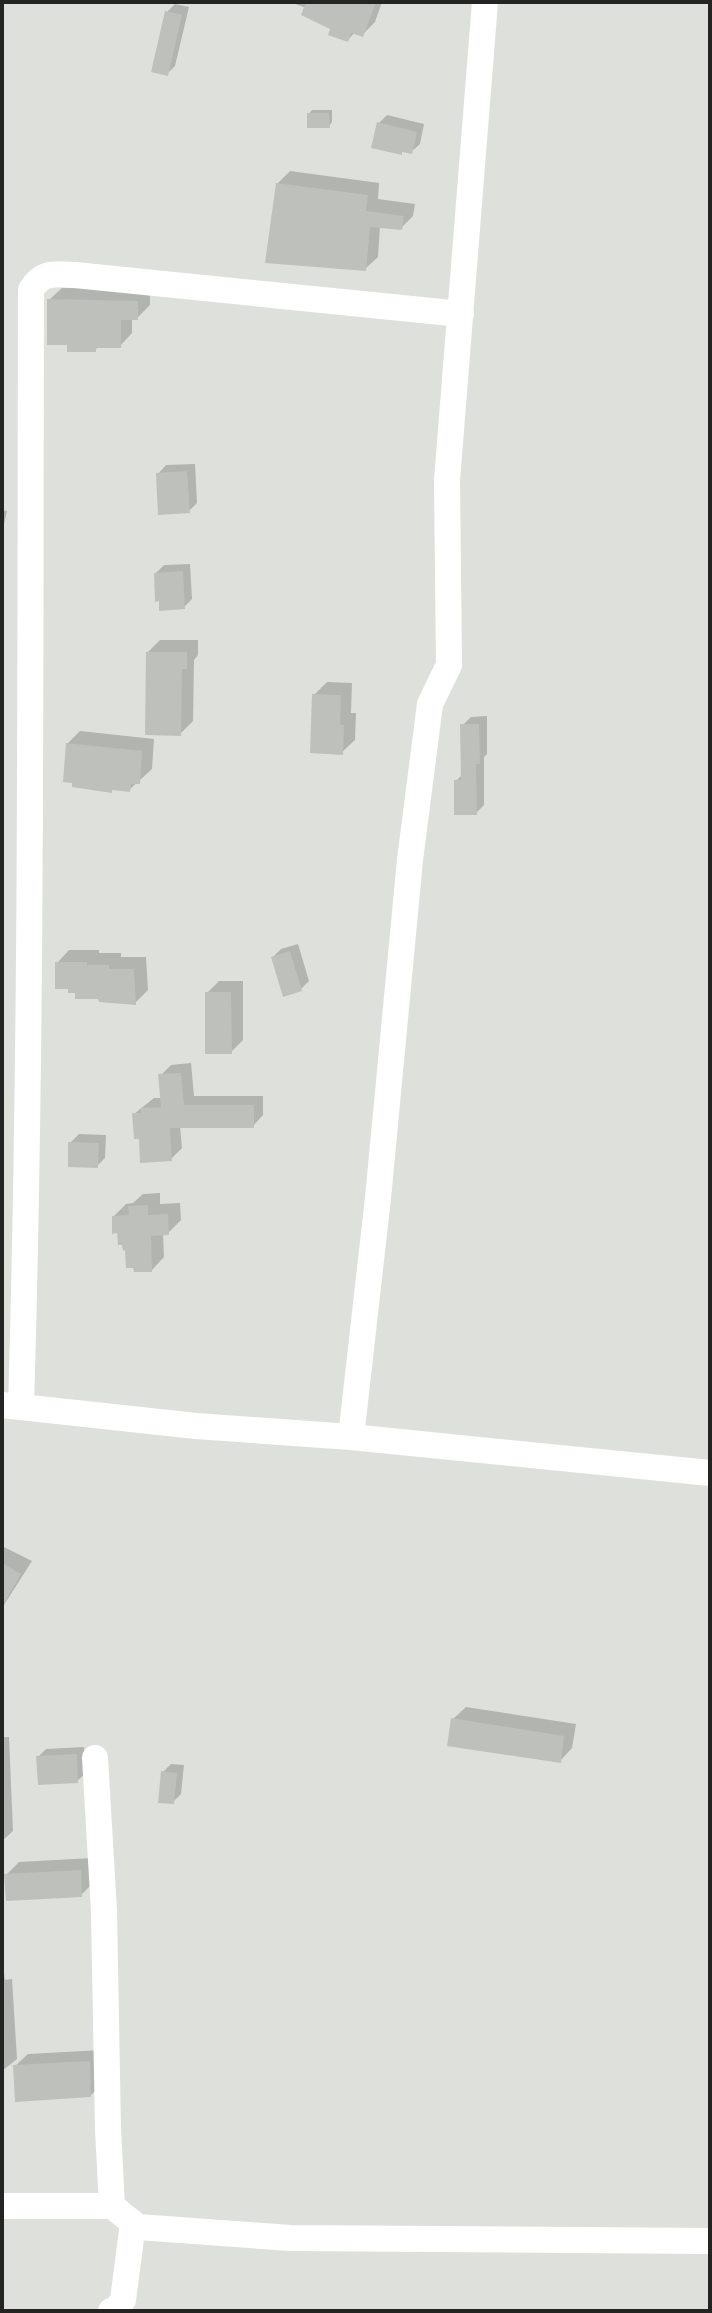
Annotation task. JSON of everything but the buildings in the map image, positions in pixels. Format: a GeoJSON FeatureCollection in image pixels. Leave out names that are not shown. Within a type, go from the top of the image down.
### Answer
{"type":"FeatureCollection","features":[{"type":"Feature","properties":{"kind":"street"},"geometry":{"type":"LineString","coordinates":[[351,1437],[378,1198],[410,860],[430,704],[449,665],[447,480],[485,2]]}},
{"type":"Feature","properties":{"kind":"street"},"geometry":{"type":"LineString","coordinates":[[461,314],[75,275],[46,274],[37,280],[31,290],[28,1171],[11,1406],[710,1473]]}},
{"type":"Feature","properties":{"kind":"street"},"geometry":{"type":"LineString","coordinates":[[95,1758],[104,1911],[112,2206]]}},
{"type":"Feature","properties":{"kind":"street"},"geometry":{"type":"LineString","coordinates":[[2,2206],[112,2206],[138,2227],[290,2238],[710,2241]]}},
{"type":"Feature","properties":{"kind":"street"},"geometry":{"type":"LineString","coordinates":[[111,2311],[116,2310],[123,2300],[133,2223]]}}]}
